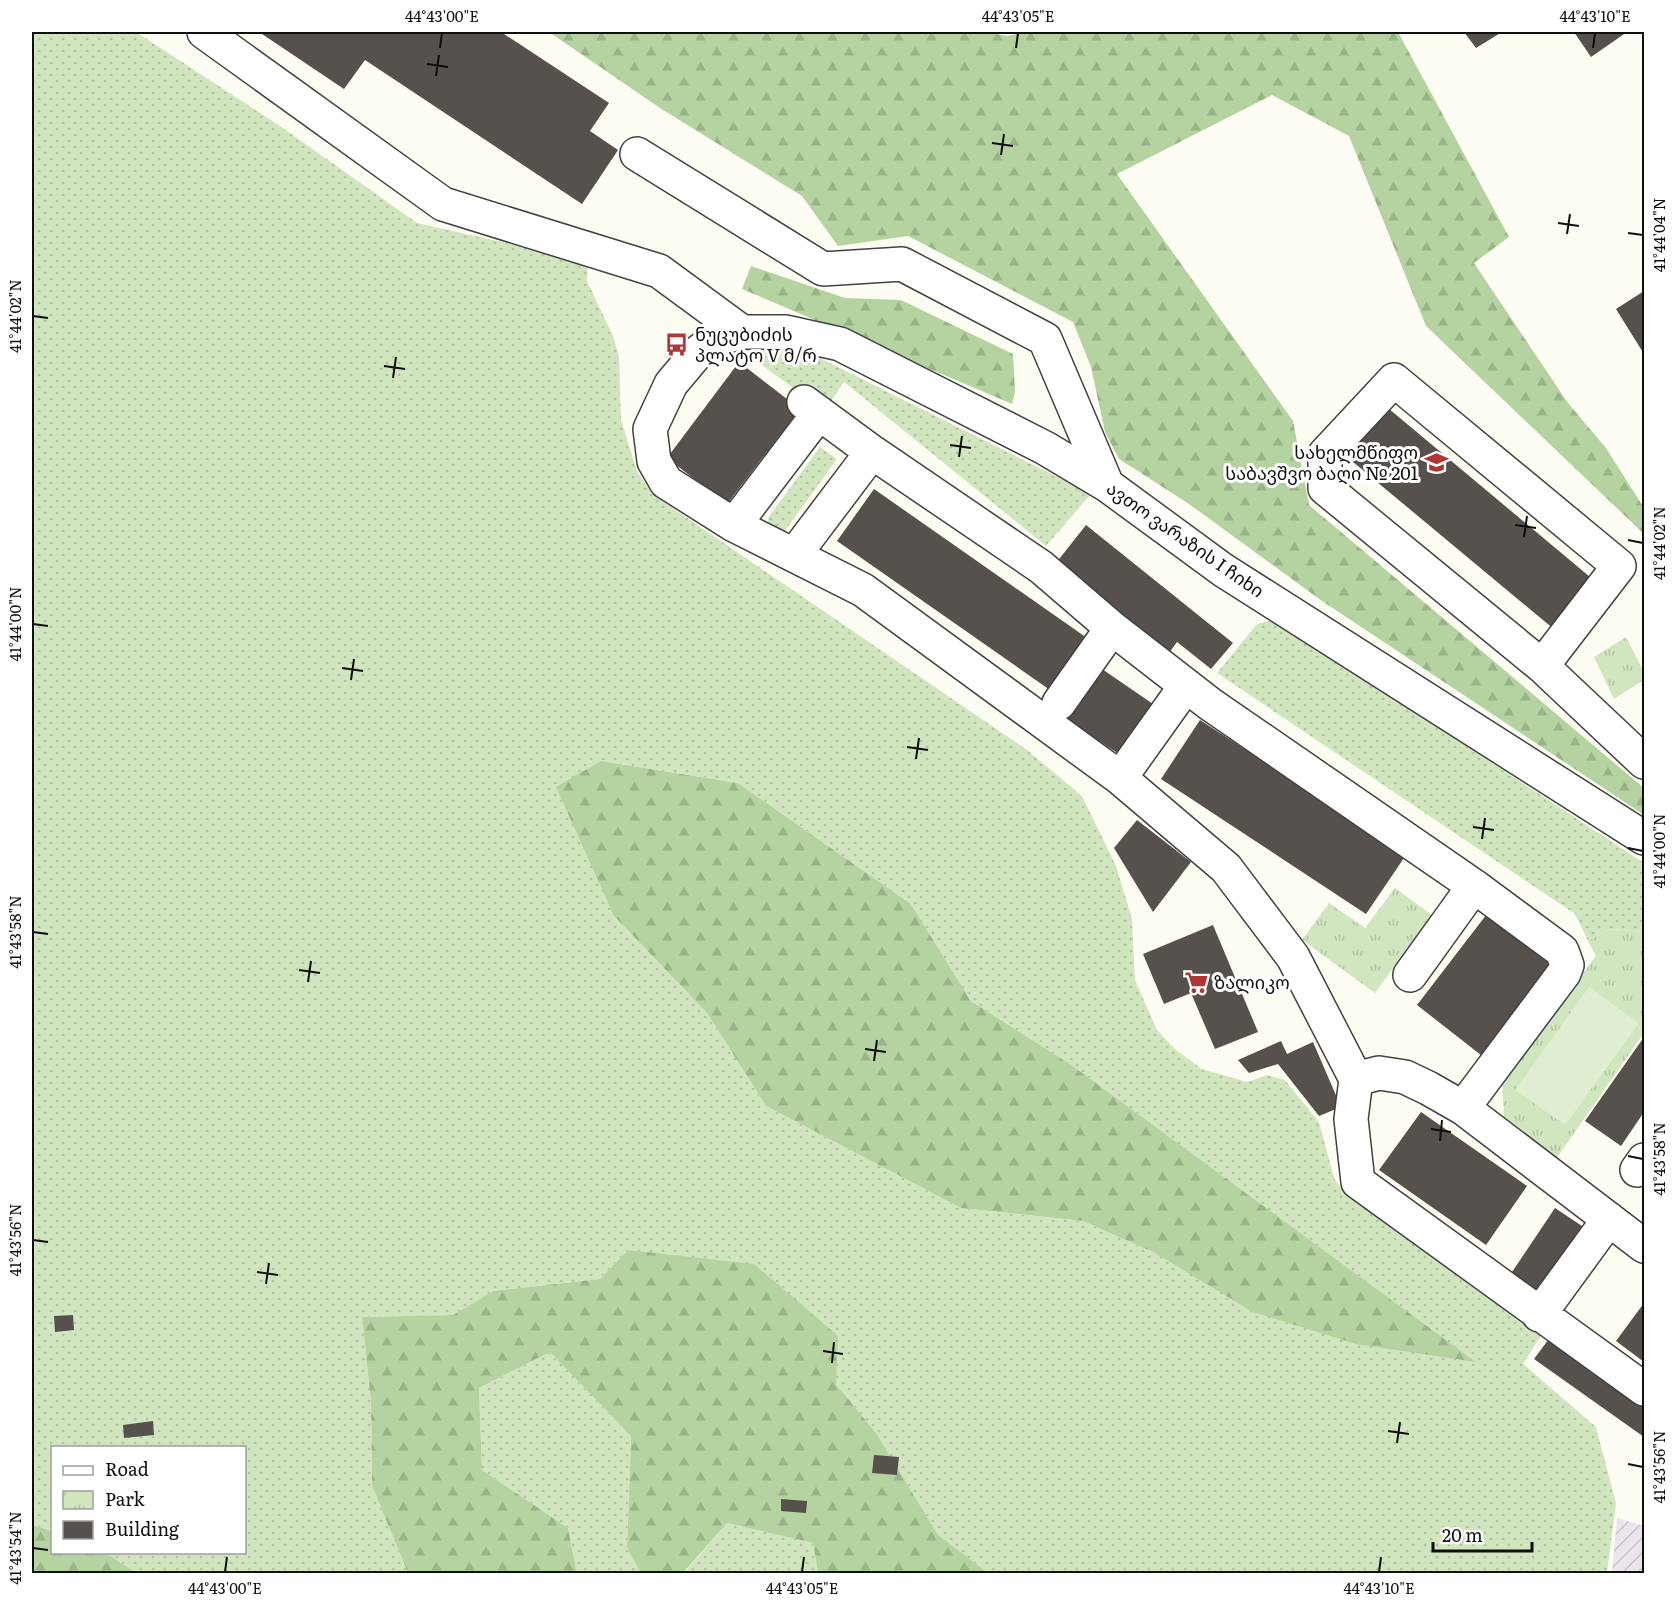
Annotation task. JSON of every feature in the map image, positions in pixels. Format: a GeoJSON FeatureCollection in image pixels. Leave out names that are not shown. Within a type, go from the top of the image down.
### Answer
{"type":"FeatureCollection","features":[{"type":"Feature","properties":{"kind":"street"},"geometry":{"type":"LineString","coordinates":[[204,32],[443,204],[659,271],[742,332]]}},
{"type":"Feature","properties":{"kind":"street"},"geometry":{"type":"LineString","coordinates":[[637,154],[824,269],[902,264],[1045,339],[1107,486]]}},
{"type":"Feature","properties":{"kind":"street","name":"ავთო ვარაზის I ჩიხი"},"geometry":{"type":"LineString","coordinates":[[1356,1079],[1293,957],[1226,868],[1120,778],[863,590],[734,525],[666,482],[654,461],[650,429],[671,384],[697,353],[716,339],[742,332],[786,332],[840,344],[1045,448],[1107,486],[1223,570],[1644,838]]}},
{"type":"Feature","properties":{"kind":"street"},"geometry":{"type":"LineString","coordinates":[[1542,666],[1619,566],[1394,380],[1325,454],[1325,488],[1542,666],[1644,762]]}},
{"type":"Feature","properties":{"kind":"street"},"geometry":{"type":"LineString","coordinates":[[734,525],[812,408],[872,452],[1041,567],[1185,687],[1474,886],[1562,951],[1567,965],[1564,973],[1463,1108]]}},
{"type":"Feature","properties":{"kind":"street"},"geometry":{"type":"LineString","coordinates":[[795,554],[872,452]]}},
{"type":"Feature","properties":{"kind":"street"},"geometry":{"type":"LineString","coordinates":[[1059,703],[1112,628]]}},
{"type":"Feature","properties":{"kind":"street"},"geometry":{"type":"LineString","coordinates":[[1120,778],[1185,687]]}},
{"type":"Feature","properties":{"kind":"street"},"geometry":{"type":"LineString","coordinates":[[1410,975],[1474,886]]}},
{"type":"Feature","properties":{"kind":"street"},"geometry":{"type":"LineString","coordinates":[[1644,1246],[1463,1108],[1405,1077],[1379,1073],[1356,1079],[1351,1119],[1358,1182],[1644,1389]]}},
{"type":"Feature","properties":{"kind":"street"},"geometry":{"type":"LineString","coordinates":[[1539,1315],[1609,1219]]}},
{"type":"Feature","properties":{"kind":"shaded area"},"geometry":{"type":"Polygon","coordinates":[[[1617,1518],[1644,1526],[1644,1573],[1612,1573],[1617,1518]]]}},
{"type":"Feature","properties":{"kind":"green space"},"geometry":{"type":"Polygon","coordinates":[[[32,32],[136,32],[280,126],[417,223],[588,261],[587,281],[613,336],[619,356],[621,420],[637,471],[652,494],[1027,750],[1082,796],[1116,866],[1132,919],[1135,980],[1157,1030],[1175,1049],[1202,1069],[1247,1082],[1267,1075],[1285,1080],[1319,1122],[1334,1178],[1345,1193],[1544,1331],[1523,1364],[1596,1427],[1616,1503],[1607,1573],[988,1573],[938,1536],[876,1433],[836,1384],[680,1257],[628,1250],[600,1279],[493,1291],[453,1315],[362,1317],[371,1402],[372,1486],[408,1573],[137,1573],[108,1554],[246,1554],[246,1446],[51,1446],[51,1531],[32,1525],[32,32]],[[601,761],[614,916],[707,1013],[766,1106],[961,1208],[1083,1221],[1155,1253],[1474,1361],[1070,1064],[971,1001],[911,904],[738,783],[601,761]]]}},
{"type":"Feature","properties":{"kind":"green space"},"geometry":{"type":"Polygon","coordinates":[[[549,32],[984,32],[1008,36],[1025,32],[1398,32],[1509,237],[1474,263],[1568,403],[1606,448],[1644,508],[1644,534],[1426,326],[1349,136],[1272,95],[1117,174],[1293,421],[1309,505],[1644,788],[1644,815],[1322,601],[1189,504],[1119,459],[1105,432],[1091,367],[1073,322],[908,236],[838,246],[802,196],[660,108],[549,32]]]}},
{"type":"Feature","properties":{"kind":"green space"},"geometry":{"type":"Polygon","coordinates":[[[751,266],[845,298],[901,300],[1013,354],[1015,392],[1012,404],[742,289],[751,266]]]}},
{"type":"Feature","properties":{"kind":"green space"},"geometry":{"type":"Polygon","coordinates":[[[763,348],[816,356],[1091,494],[1046,546],[844,382],[824,411],[743,351],[763,348]]]}},
{"type":"Feature","properties":{"kind":"green space"},"geometry":{"type":"Polygon","coordinates":[[[820,447],[837,459],[784,532],[769,528],[768,518],[820,447]]]}},
{"type":"Feature","properties":{"kind":"green space"},"geometry":{"type":"Polygon","coordinates":[[[1270,621],[1284,626],[1644,863],[1644,932],[1610,929],[1588,941],[1575,914],[1217,673],[1257,624],[1270,621]]]}},
{"type":"Feature","properties":{"kind":"green space"},"geometry":{"type":"Polygon","coordinates":[[[1626,637],[1644,672],[1644,680],[1614,699],[1594,657],[1626,637]]]}},
{"type":"Feature","properties":{"kind":"green space"},"geometry":{"type":"Polygon","coordinates":[[[601,761],[738,783],[911,904],[971,1001],[1070,1064],[1476,1362],[1356,1344],[1253,1312],[1155,1253],[1083,1221],[961,1208],[766,1106],[707,1013],[614,916],[556,787],[601,761]]]}},
{"type":"Feature","properties":{"kind":"green space"},"geometry":{"type":"Polygon","coordinates":[[[1395,888],[1432,915],[1375,993],[1302,940],[1329,903],[1365,928],[1395,888]]]}},
{"type":"Feature","properties":{"kind":"green space"},"geometry":{"type":"Polygon","coordinates":[[[1610,929],[1644,932],[1644,1033],[1556,1159],[1504,1117],[1502,1078],[1596,956],[1588,941],[1610,929]]]}},
{"type":"Feature","properties":{"kind":"green space"},"geometry":{"type":"Polygon","coordinates":[[[1589,987],[1639,1023],[1565,1125],[1515,1090],[1589,987]]]}},
{"type":"Feature","properties":{"kind":"green space"},"geometry":{"type":"Polygon","coordinates":[[[628,1250],[754,1264],[838,1336],[836,1384],[876,1433],[938,1535],[988,1573],[818,1573],[813,1543],[727,1523],[683,1573],[641,1573],[627,1548],[631,1436],[550,1352],[479,1388],[482,1470],[568,1528],[577,1573],[408,1573],[372,1486],[371,1402],[362,1317],[453,1315],[493,1291],[600,1279],[628,1250]]]}},
{"type":"Feature","properties":{"kind":"green space"},"geometry":{"type":"Polygon","coordinates":[[[550,1352],[631,1436],[627,1548],[641,1573],[577,1573],[568,1528],[482,1470],[479,1388],[550,1352]]]}},
{"type":"Feature","properties":{"kind":"green space"},"geometry":{"type":"Polygon","coordinates":[[[727,1523],[813,1543],[818,1573],[683,1574],[727,1523]]]}},
{"type":"Feature","properties":{"kind":"green space"},"geometry":{"type":"Polygon","coordinates":[[[32,1525],[51,1531],[51,1554],[108,1554],[137,1573],[32,1573],[32,1525]]]}},
{"type":"Feature","properties":{"kind":"building"},"geometry":{"type":"Polygon","coordinates":[[[259,32],[501,32],[609,103],[590,131],[618,150],[582,204],[365,60],[344,89],[259,32]]]}},
{"type":"Feature","properties":{"kind":"building"},"geometry":{"type":"Polygon","coordinates":[[[1464,32],[1502,32],[1476,48],[1464,32]]]}},
{"type":"Feature","properties":{"kind":"building"},"geometry":{"type":"Polygon","coordinates":[[[1574,32],[1627,32],[1591,57],[1574,32]]]}},
{"type":"Feature","properties":{"kind":"building"},"geometry":{"type":"Polygon","coordinates":[[[1644,291],[1644,354],[1616,309],[1644,291]]]}},
{"type":"Feature","properties":{"kind":"building"},"geometry":{"type":"Polygon","coordinates":[[[739,362],[800,409],[727,504],[667,458],[739,362]]]}},
{"type":"Feature","properties":{"kind":"building"},"geometry":{"type":"Polygon","coordinates":[[[1388,408],[1596,582],[1555,630],[1347,457],[1388,408]]]}},
{"type":"Feature","properties":{"kind":"building"},"geometry":{"type":"Polygon","coordinates":[[[874,489],[1087,638],[1050,690],[837,541],[874,489]]]}},
{"type":"Feature","properties":{"kind":"building"},"geometry":{"type":"Polygon","coordinates":[[[1086,525],[1233,643],[1211,669],[1177,642],[1169,653],[1056,563],[1086,525]]]}},
{"type":"Feature","properties":{"kind":"building"},"geometry":{"type":"Polygon","coordinates":[[[1102,669],[1153,704],[1119,754],[1067,720],[1102,669]]]}},
{"type":"Feature","properties":{"kind":"building"},"geometry":{"type":"Polygon","coordinates":[[[1200,720],[1406,855],[1366,914],[1161,779],[1200,720]]]}},
{"type":"Feature","properties":{"kind":"building"},"geometry":{"type":"Polygon","coordinates":[[[1137,820],[1191,862],[1153,912],[1114,848],[1137,820]]]}},
{"type":"Feature","properties":{"kind":"building"},"geometry":{"type":"Polygon","coordinates":[[[1490,910],[1560,963],[1486,1059],[1417,1005],[1490,910]]]}},
{"type":"Feature","properties":{"kind":"building","name":"ზალიკო"},"geometry":{"type":"Polygon","coordinates":[[[1213,925],[1258,1032],[1215,1049],[1191,993],[1164,1004],[1143,954],[1213,925]]]}},
{"type":"Feature","properties":{"kind":"building"},"geometry":{"type":"Polygon","coordinates":[[[1644,1037],[1644,1112],[1621,1146],[1585,1121],[1644,1037]]]}},
{"type":"Feature","properties":{"kind":"building"},"geometry":{"type":"Polygon","coordinates":[[[1281,1041],[1287,1054],[1313,1042],[1341,1107],[1319,1116],[1278,1064],[1249,1073],[1238,1060],[1281,1041]]]}},
{"type":"Feature","properties":{"kind":"building"},"geometry":{"type":"Polygon","coordinates":[[[1421,1112],[1527,1186],[1486,1245],[1379,1170],[1421,1112]]]}},
{"type":"Feature","properties":{"kind":"building"},"geometry":{"type":"Polygon","coordinates":[[[1555,1208],[1582,1226],[1535,1296],[1508,1278],[1555,1208]]]}},
{"type":"Feature","properties":{"kind":"building"},"geometry":{"type":"Polygon","coordinates":[[[1644,1303],[1644,1362],[1616,1341],[1644,1303]]]}},
{"type":"Feature","properties":{"kind":"building"},"geometry":{"type":"Polygon","coordinates":[[[73,1315],[74,1330],[55,1332],[54,1316],[73,1315]]]}},
{"type":"Feature","properties":{"kind":"building"},"geometry":{"type":"Polygon","coordinates":[[[1551,1336],[1644,1401],[1644,1437],[1534,1359],[1551,1336]]]}},
{"type":"Feature","properties":{"kind":"building"},"geometry":{"type":"Polygon","coordinates":[[[153,1421],[154,1435],[124,1438],[123,1425],[153,1421]]]}},
{"type":"Feature","properties":{"kind":"building"},"geometry":{"type":"Polygon","coordinates":[[[874,1455],[899,1457],[897,1475],[872,1473],[874,1455]]]}},
{"type":"Feature","properties":{"kind":"building"},"geometry":{"type":"Polygon","coordinates":[[[781,1499],[807,1501],[806,1513],[781,1511],[781,1499]]]}},
{"type":"Feature","properties":{"kind":"place","name":"ნუცუბიძის პლატო V მ/რ"},"geometry":{"type":"Point","coordinates":[677,345]}},
{"type":"Feature","properties":{"kind":"place","name":"სახელმწიფო საბავშვო ბაღი № 201"},"geometry":{"type":"Point","coordinates":[1436,463]}},
{"type":"Feature","properties":{"kind":"place","name":"ზალიკო"},"geometry":{"type":"Point","coordinates":[1196,983]}}]}
